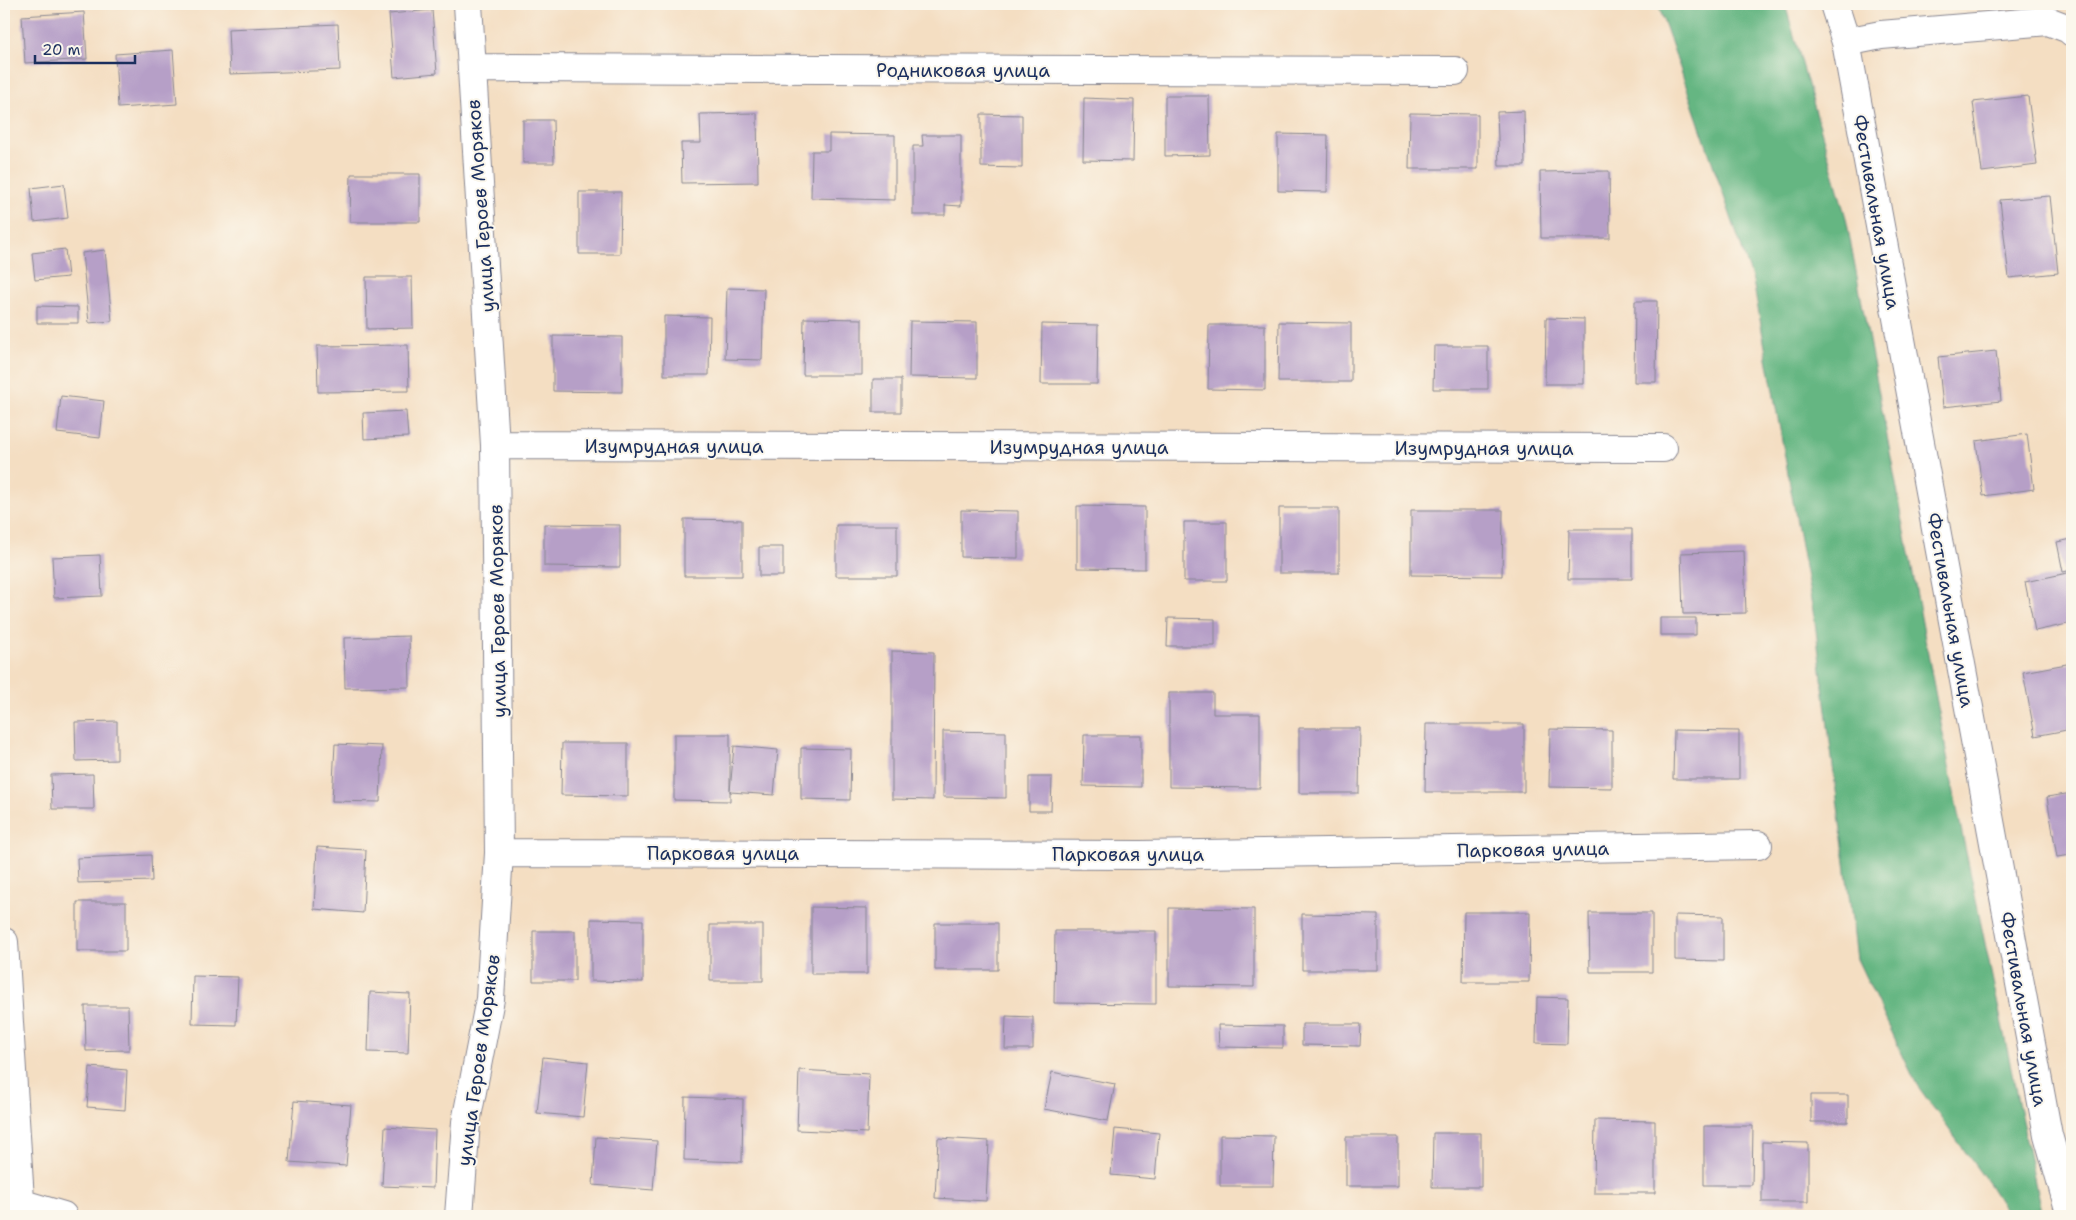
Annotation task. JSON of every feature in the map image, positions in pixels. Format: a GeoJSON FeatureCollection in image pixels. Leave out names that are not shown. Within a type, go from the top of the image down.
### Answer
{"type":"FeatureCollection","features":[{"type":"Feature","properties":{"kind":"street","name":"улица Героев Моряков"},"geometry":{"type":"LineString","coordinates":[[459,1216],[466,1122],[490,999],[499,853],[495,445],[468,4]]}},
{"type":"Feature","properties":{"kind":"street","name":"Фестивальная улица"},"geometry":{"type":"LineString","coordinates":[[1834,4],[1846,42],[2048,1135],[2072,1216]]}},
{"type":"Feature","properties":{"kind":"street"},"geometry":{"type":"LineString","coordinates":[[1846,42],[1881,36],[2048,21],[2072,32]]}},
{"type":"Feature","properties":{"kind":"street","name":"Родниковая улица"},"geometry":{"type":"LineString","coordinates":[[472,68],[1455,71]]}},
{"type":"Feature","properties":{"kind":"street","name":"Изумрудная улица"},"geometry":{"type":"LineString","coordinates":[[495,445],[1663,448]]}},
{"type":"Feature","properties":{"kind":"street","name":"Парковая улица"},"geometry":{"type":"LineString","coordinates":[[499,853],[1140,855],[1758,845]]}},
{"type":"Feature","properties":{"kind":"street"},"geometry":{"type":"LineString","coordinates":[[4,942],[14,1207],[64,1216]]}},
{"type":"Feature","properties":{"kind":"green space"},"geometry":{"type":"Polygon","coordinates":[[[1658,4],[1785,4],[1846,218],[1958,814],[2042,1216],[2009,1216],[1990,1186],[1917,1085],[1857,959],[1815,622],[1753,281],[1658,4]]]}},
{"type":"Feature","properties":{"kind":"building"},"geometry":{"type":"Polygon","coordinates":[[[432,10],[437,73],[394,77],[389,14],[432,10]]]}},
{"type":"Feature","properties":{"kind":"building"},"geometry":{"type":"Polygon","coordinates":[[[84,12],[87,59],[25,63],[22,16],[84,12]]]}},
{"type":"Feature","properties":{"kind":"building"},"geometry":{"type":"Polygon","coordinates":[[[338,24],[340,70],[230,74],[228,29],[338,24]]]}},
{"type":"Feature","properties":{"kind":"building"},"geometry":{"type":"Polygon","coordinates":[[[173,50],[177,104],[118,108],[115,54],[173,50]]]}},
{"type":"Feature","properties":{"kind":"building"},"geometry":{"type":"Polygon","coordinates":[[[1165,96],[1209,96],[1210,155],[1165,156],[1165,96]]]}},
{"type":"Feature","properties":{"kind":"building"},"geometry":{"type":"Polygon","coordinates":[[[2028,96],[2037,165],[1982,172],[1973,102],[2028,96]]]}},
{"type":"Feature","properties":{"kind":"building"},"geometry":{"type":"Polygon","coordinates":[[[1084,98],[1134,100],[1133,161],[1083,160],[1084,98]]]}},
{"type":"Feature","properties":{"kind":"building"},"geometry":{"type":"Polygon","coordinates":[[[1524,111],[1525,166],[1499,166],[1497,112],[1524,111]]]}},
{"type":"Feature","properties":{"kind":"building"},"geometry":{"type":"Polygon","coordinates":[[[757,113],[758,182],[682,183],[681,143],[701,143],[700,114],[757,113]]]}},
{"type":"Feature","properties":{"kind":"building"},"geometry":{"type":"Polygon","coordinates":[[[1410,113],[1478,114],[1478,169],[1409,169],[1410,113]]]}},
{"type":"Feature","properties":{"kind":"building"},"geometry":{"type":"Polygon","coordinates":[[[981,114],[1022,115],[1022,168],[981,167],[981,114]]]}},
{"type":"Feature","properties":{"kind":"building"},"geometry":{"type":"Polygon","coordinates":[[[523,120],[553,120],[554,163],[523,163],[523,120]]]}},
{"type":"Feature","properties":{"kind":"building"},"geometry":{"type":"Polygon","coordinates":[[[829,134],[895,135],[895,200],[811,198],[812,151],[829,151],[829,134]]]}},
{"type":"Feature","properties":{"kind":"building"},"geometry":{"type":"Polygon","coordinates":[[[1278,134],[1328,135],[1327,192],[1278,191],[1278,134]]]}},
{"type":"Feature","properties":{"kind":"building"},"geometry":{"type":"Polygon","coordinates":[[[922,135],[961,135],[961,206],[945,205],[945,215],[913,215],[913,146],[923,146],[922,135]]]}},
{"type":"Feature","properties":{"kind":"building"},"geometry":{"type":"Polygon","coordinates":[[[1609,171],[1610,238],[1541,238],[1540,172],[1609,171]]]}},
{"type":"Feature","properties":{"kind":"building"},"geometry":{"type":"Polygon","coordinates":[[[351,174],[420,174],[420,222],[350,222],[351,174]]]}},
{"type":"Feature","properties":{"kind":"building"},"geometry":{"type":"Polygon","coordinates":[[[64,184],[68,218],[34,222],[31,188],[64,184]]]}},
{"type":"Feature","properties":{"kind":"building"},"geometry":{"type":"Polygon","coordinates":[[[579,192],[621,192],[620,254],[579,254],[579,192]]]}},
{"type":"Feature","properties":{"kind":"building"},"geometry":{"type":"Polygon","coordinates":[[[2050,196],[2058,273],[2009,278],[2000,200],[2050,196]]]}},
{"type":"Feature","properties":{"kind":"building"},"geometry":{"type":"Polygon","coordinates":[[[65,249],[68,277],[35,280],[32,253],[65,249]]]}},
{"type":"Feature","properties":{"kind":"building"},"geometry":{"type":"Polygon","coordinates":[[[105,250],[112,321],[89,323],[82,253],[105,250]]]}},
{"type":"Feature","properties":{"kind":"building"},"geometry":{"type":"Polygon","coordinates":[[[366,277],[412,277],[413,328],[367,329],[366,277]]]}},
{"type":"Feature","properties":{"kind":"building"},"geometry":{"type":"Polygon","coordinates":[[[727,288],[764,289],[762,360],[725,359],[727,288]]]}},
{"type":"Feature","properties":{"kind":"building"},"geometry":{"type":"Polygon","coordinates":[[[1635,301],[1657,301],[1656,382],[1634,382],[1635,301]]]}},
{"type":"Feature","properties":{"kind":"building"},"geometry":{"type":"Polygon","coordinates":[[[37,306],[78,307],[78,323],[37,323],[37,306]]]}},
{"type":"Feature","properties":{"kind":"building"},"geometry":{"type":"Polygon","coordinates":[[[664,316],[710,317],[709,375],[664,375],[664,316]]]}},
{"type":"Feature","properties":{"kind":"building"},"geometry":{"type":"Polygon","coordinates":[[[804,318],[862,319],[862,375],[803,375],[804,318]]]}},
{"type":"Feature","properties":{"kind":"building"},"geometry":{"type":"Polygon","coordinates":[[[1546,318],[1584,319],[1584,384],[1545,384],[1546,318]]]}},
{"type":"Feature","properties":{"kind":"building"},"geometry":{"type":"Polygon","coordinates":[[[910,321],[977,322],[977,378],[909,377],[910,321]]]}},
{"type":"Feature","properties":{"kind":"building"},"geometry":{"type":"Polygon","coordinates":[[[1279,322],[1351,323],[1351,382],[1278,382],[1279,322]]]}},
{"type":"Feature","properties":{"kind":"building"},"geometry":{"type":"Polygon","coordinates":[[[1042,324],[1098,325],[1097,384],[1041,384],[1042,324]]]}},
{"type":"Feature","properties":{"kind":"building"},"geometry":{"type":"Polygon","coordinates":[[[1209,325],[1265,325],[1265,390],[1208,389],[1209,325]]]}},
{"type":"Feature","properties":{"kind":"building"},"geometry":{"type":"Polygon","coordinates":[[[553,336],[622,337],[622,392],[553,391],[553,336]]]}},
{"type":"Feature","properties":{"kind":"building"},"geometry":{"type":"Polygon","coordinates":[[[408,345],[409,391],[318,392],[317,346],[408,345]]]}},
{"type":"Feature","properties":{"kind":"building"},"geometry":{"type":"Polygon","coordinates":[[[1434,346],[1488,346],[1488,389],[1433,389],[1434,346]]]}},
{"type":"Feature","properties":{"kind":"building"},"geometry":{"type":"Polygon","coordinates":[[[1996,351],[2001,401],[1943,407],[1938,357],[1996,351]]]}},
{"type":"Feature","properties":{"kind":"building"},"geometry":{"type":"Polygon","coordinates":[[[873,379],[901,379],[901,412],[873,412],[873,379]]]}},
{"type":"Feature","properties":{"kind":"building"},"geometry":{"type":"Polygon","coordinates":[[[61,396],[104,401],[100,438],[57,433],[61,396]]]}},
{"type":"Feature","properties":{"kind":"building"},"geometry":{"type":"Polygon","coordinates":[[[406,411],[408,437],[364,439],[363,413],[406,411]]]}},
{"type":"Feature","properties":{"kind":"building"},"geometry":{"type":"Polygon","coordinates":[[[2027,434],[2034,489],[1983,496],[1976,441],[2027,434]]]}},
{"type":"Feature","properties":{"kind":"building"},"geometry":{"type":"Polygon","coordinates":[[[1077,506],[1145,507],[1145,569],[1077,568],[1077,506]]]}},
{"type":"Feature","properties":{"kind":"building"},"geometry":{"type":"Polygon","coordinates":[[[1279,508],[1339,508],[1339,573],[1279,573],[1279,508]]]}},
{"type":"Feature","properties":{"kind":"building"},"geometry":{"type":"Polygon","coordinates":[[[961,510],[1018,511],[1018,558],[961,557],[961,510]]]}},
{"type":"Feature","properties":{"kind":"building"},"geometry":{"type":"Polygon","coordinates":[[[1411,510],[1503,510],[1502,576],[1411,575],[1411,510]]]}},
{"type":"Feature","properties":{"kind":"building"},"geometry":{"type":"Polygon","coordinates":[[[684,519],[742,520],[742,576],[684,576],[684,519]]]}},
{"type":"Feature","properties":{"kind":"building"},"geometry":{"type":"Polygon","coordinates":[[[1184,522],[1227,522],[1227,581],[1184,581],[1184,522]]]}},
{"type":"Feature","properties":{"kind":"building"},"geometry":{"type":"Polygon","coordinates":[[[544,524],[620,525],[620,567],[544,566],[544,524]]]}},
{"type":"Feature","properties":{"kind":"building"},"geometry":{"type":"Polygon","coordinates":[[[836,525],[897,525],[897,576],[836,576],[836,525]]]}},
{"type":"Feature","properties":{"kind":"building"},"geometry":{"type":"Polygon","coordinates":[[[1569,529],[1632,529],[1632,579],[1568,579],[1569,529]]]}},
{"type":"Feature","properties":{"kind":"building"},"geometry":{"type":"Polygon","coordinates":[[[2072,539],[2072,570],[2063,572],[2057,542],[2072,539]]]}},
{"type":"Feature","properties":{"kind":"building"},"geometry":{"type":"Polygon","coordinates":[[[759,547],[783,547],[783,576],[759,576],[759,547]]]}},
{"type":"Feature","properties":{"kind":"building"},"geometry":{"type":"Polygon","coordinates":[[[1744,551],[1746,613],[1683,614],[1681,553],[1744,551]]]}},
{"type":"Feature","properties":{"kind":"building"},"geometry":{"type":"Polygon","coordinates":[[[100,555],[102,596],[54,598],[52,557],[100,555]]]}},
{"type":"Feature","properties":{"kind":"building"},"geometry":{"type":"Polygon","coordinates":[[[2072,572],[2072,623],[2035,631],[2025,582],[2072,572]]]}},
{"type":"Feature","properties":{"kind":"building"},"geometry":{"type":"Polygon","coordinates":[[[1168,618],[1215,619],[1215,646],[1167,646],[1168,618]]]}},
{"type":"Feature","properties":{"kind":"building"},"geometry":{"type":"Polygon","coordinates":[[[1660,618],[1696,618],[1696,635],[1660,635],[1660,618]]]}},
{"type":"Feature","properties":{"kind":"building"},"geometry":{"type":"Polygon","coordinates":[[[409,636],[410,687],[345,688],[344,638],[409,636]]]}},
{"type":"Feature","properties":{"kind":"building"},"geometry":{"type":"Polygon","coordinates":[[[892,651],[934,652],[933,800],[892,799],[892,651]]]}},
{"type":"Feature","properties":{"kind":"building"},"geometry":{"type":"Polygon","coordinates":[[[2072,663],[2072,729],[2035,736],[2023,672],[2072,663]]]}},
{"type":"Feature","properties":{"kind":"building"},"geometry":{"type":"Polygon","coordinates":[[[1169,693],[1213,693],[1213,714],[1260,714],[1260,788],[1169,787],[1169,693]]]}},
{"type":"Feature","properties":{"kind":"building"},"geometry":{"type":"Polygon","coordinates":[[[117,721],[117,760],[76,761],[75,722],[117,721]]]}},
{"type":"Feature","properties":{"kind":"building"},"geometry":{"type":"Polygon","coordinates":[[[1426,724],[1524,724],[1524,792],[1425,792],[1426,724]]]}},
{"type":"Feature","properties":{"kind":"building"},"geometry":{"type":"Polygon","coordinates":[[[1299,728],[1360,728],[1359,793],[1299,793],[1299,728]]]}},
{"type":"Feature","properties":{"kind":"building"},"geometry":{"type":"Polygon","coordinates":[[[1550,729],[1612,730],[1612,788],[1549,787],[1550,729]]]}},
{"type":"Feature","properties":{"kind":"building"},"geometry":{"type":"Polygon","coordinates":[[[1674,730],[1739,731],[1739,779],[1673,779],[1674,730]]]}},
{"type":"Feature","properties":{"kind":"building"},"geometry":{"type":"Polygon","coordinates":[[[943,731],[1006,732],[1006,798],[943,797],[943,731]]]}},
{"type":"Feature","properties":{"kind":"building"},"geometry":{"type":"Polygon","coordinates":[[[674,734],[730,734],[730,801],[674,800],[674,734]]]}},
{"type":"Feature","properties":{"kind":"building"},"geometry":{"type":"Polygon","coordinates":[[[1084,735],[1141,735],[1141,787],[1083,786],[1084,735]]]}},
{"type":"Feature","properties":{"kind":"building"},"geometry":{"type":"Polygon","coordinates":[[[562,743],[628,743],[628,796],[561,795],[562,743]]]}},
{"type":"Feature","properties":{"kind":"building"},"geometry":{"type":"Polygon","coordinates":[[[335,744],[382,746],[380,802],[332,801],[335,744]]]}},
{"type":"Feature","properties":{"kind":"building"},"geometry":{"type":"Polygon","coordinates":[[[734,746],[778,750],[774,795],[730,792],[734,746]]]}},
{"type":"Feature","properties":{"kind":"building"},"geometry":{"type":"Polygon","coordinates":[[[801,748],[851,749],[850,800],[801,799],[801,748]]]}},
{"type":"Feature","properties":{"kind":"building"},"geometry":{"type":"Polygon","coordinates":[[[93,774],[94,809],[52,809],[51,775],[93,774]]]}},
{"type":"Feature","properties":{"kind":"building"},"geometry":{"type":"Polygon","coordinates":[[[1029,777],[1052,777],[1051,811],[1029,811],[1029,777]]]}},
{"type":"Feature","properties":{"kind":"building"},"geometry":{"type":"Polygon","coordinates":[[[2072,793],[2072,855],[2057,857],[2047,797],[2072,793]]]}},
{"type":"Feature","properties":{"kind":"building"},"geometry":{"type":"Polygon","coordinates":[[[317,847],[366,850],[363,913],[314,909],[317,847]]]}},
{"type":"Feature","properties":{"kind":"building"},"geometry":{"type":"Polygon","coordinates":[[[151,855],[152,881],[78,883],[77,858],[151,855]]]}},
{"type":"Feature","properties":{"kind":"building"},"geometry":{"type":"Polygon","coordinates":[[[77,902],[126,902],[126,951],[77,951],[77,902]]]}},
{"type":"Feature","properties":{"kind":"building"},"geometry":{"type":"Polygon","coordinates":[[[811,907],[867,908],[867,974],[811,974],[811,907]]]}},
{"type":"Feature","properties":{"kind":"building"},"geometry":{"type":"Polygon","coordinates":[[[1169,908],[1254,909],[1254,987],[1169,986],[1169,908]]]}},
{"type":"Feature","properties":{"kind":"building"},"geometry":{"type":"Polygon","coordinates":[[[1464,912],[1530,912],[1529,982],[1463,982],[1464,912]]]}},
{"type":"Feature","properties":{"kind":"building"},"geometry":{"type":"Polygon","coordinates":[[[1589,913],[1652,913],[1652,972],[1590,972],[1589,913]]]}},
{"type":"Feature","properties":{"kind":"building"},"geometry":{"type":"Polygon","coordinates":[[[1302,914],[1378,915],[1378,970],[1302,970],[1302,914]]]}},
{"type":"Feature","properties":{"kind":"building"},"geometry":{"type":"Polygon","coordinates":[[[1675,915],[1723,916],[1723,961],[1675,960],[1675,915]]]}},
{"type":"Feature","properties":{"kind":"building"},"geometry":{"type":"Polygon","coordinates":[[[591,919],[643,920],[643,982],[591,981],[591,919]]]}},
{"type":"Feature","properties":{"kind":"building"},"geometry":{"type":"Polygon","coordinates":[[[935,923],[998,923],[998,970],[935,970],[935,923]]]}},
{"type":"Feature","properties":{"kind":"building"},"geometry":{"type":"Polygon","coordinates":[[[710,925],[763,925],[763,981],[710,981],[710,925]]]}},
{"type":"Feature","properties":{"kind":"building"},"geometry":{"type":"Polygon","coordinates":[[[533,931],[575,931],[575,981],[533,981],[533,931]]]}},
{"type":"Feature","properties":{"kind":"building"},"geometry":{"type":"Polygon","coordinates":[[[1055,931],[1156,931],[1156,1004],[1054,1003],[1055,931]]]}},
{"type":"Feature","properties":{"kind":"building"},"geometry":{"type":"Polygon","coordinates":[[[193,976],[238,977],[236,1025],[192,1024],[193,976]]]}},
{"type":"Feature","properties":{"kind":"building"},"geometry":{"type":"Polygon","coordinates":[[[370,992],[410,994],[408,1053],[368,1052],[370,992]]]}},
{"type":"Feature","properties":{"kind":"building"},"geometry":{"type":"Polygon","coordinates":[[[1537,997],[1568,998],[1567,1044],[1536,1043],[1537,997]]]}},
{"type":"Feature","properties":{"kind":"building"},"geometry":{"type":"Polygon","coordinates":[[[85,1006],[128,1006],[129,1050],[86,1051],[85,1006]]]}},
{"type":"Feature","properties":{"kind":"building"},"geometry":{"type":"Polygon","coordinates":[[[1006,1016],[1033,1017],[1033,1049],[1005,1049],[1006,1016]]]}},
{"type":"Feature","properties":{"kind":"building"},"geometry":{"type":"Polygon","coordinates":[[[1302,1024],[1361,1024],[1360,1046],[1302,1045],[1302,1024]]]}},
{"type":"Feature","properties":{"kind":"building"},"geometry":{"type":"Polygon","coordinates":[[[1218,1025],[1283,1026],[1283,1048],[1219,1047],[1218,1025]]]}},
{"type":"Feature","properties":{"kind":"building"},"geometry":{"type":"Polygon","coordinates":[[[543,1057],[588,1062],[583,1117],[537,1113],[543,1057]]]}},
{"type":"Feature","properties":{"kind":"building"},"geometry":{"type":"Polygon","coordinates":[[[90,1067],[127,1070],[125,1110],[87,1107],[90,1067]]]}},
{"type":"Feature","properties":{"kind":"building"},"geometry":{"type":"Polygon","coordinates":[[[799,1070],[869,1074],[867,1133],[797,1130],[799,1070]]]}},
{"type":"Feature","properties":{"kind":"building"},"geometry":{"type":"Polygon","coordinates":[[[1052,1072],[1115,1084],[1108,1121],[1044,1109],[1052,1072]]]}},
{"type":"Feature","properties":{"kind":"building"},"geometry":{"type":"Polygon","coordinates":[[[1811,1095],[1848,1095],[1848,1122],[1811,1122],[1811,1095]]]}},
{"type":"Feature","properties":{"kind":"building"},"geometry":{"type":"Polygon","coordinates":[[[685,1097],[743,1099],[742,1162],[684,1160],[685,1097]]]}},
{"type":"Feature","properties":{"kind":"building"},"geometry":{"type":"Polygon","coordinates":[[[294,1101],[351,1105],[346,1166],[289,1162],[294,1101]]]}},
{"type":"Feature","properties":{"kind":"building"},"geometry":{"type":"Polygon","coordinates":[[[1595,1120],[1655,1121],[1655,1193],[1594,1193],[1595,1120]]]}},
{"type":"Feature","properties":{"kind":"building"},"geometry":{"type":"Polygon","coordinates":[[[1704,1126],[1753,1126],[1752,1185],[1704,1185],[1704,1126]]]}},
{"type":"Feature","properties":{"kind":"building"},"geometry":{"type":"Polygon","coordinates":[[[385,1127],[435,1130],[433,1188],[382,1186],[385,1127]]]}},
{"type":"Feature","properties":{"kind":"building"},"geometry":{"type":"Polygon","coordinates":[[[1115,1129],[1159,1133],[1155,1179],[1111,1175],[1115,1129]]]}},
{"type":"Feature","properties":{"kind":"building"},"geometry":{"type":"Polygon","coordinates":[[[1433,1133],[1481,1133],[1481,1187],[1432,1187],[1433,1133]]]}},
{"type":"Feature","properties":{"kind":"building"},"geometry":{"type":"Polygon","coordinates":[[[1220,1135],[1274,1136],[1273,1186],[1220,1186],[1220,1135]]]}},
{"type":"Feature","properties":{"kind":"building"},"geometry":{"type":"Polygon","coordinates":[[[596,1137],[657,1141],[653,1190],[593,1185],[596,1137]]]}},
{"type":"Feature","properties":{"kind":"building"},"geometry":{"type":"Polygon","coordinates":[[[1346,1137],[1398,1137],[1398,1186],[1346,1186],[1346,1137]]]}},
{"type":"Feature","properties":{"kind":"building"},"geometry":{"type":"Polygon","coordinates":[[[938,1138],[989,1141],[986,1201],[935,1198],[938,1138]]]}},
{"type":"Feature","properties":{"kind":"building"},"geometry":{"type":"Polygon","coordinates":[[[1762,1142],[1808,1143],[1808,1202],[1762,1202],[1762,1142]]]}}]}
